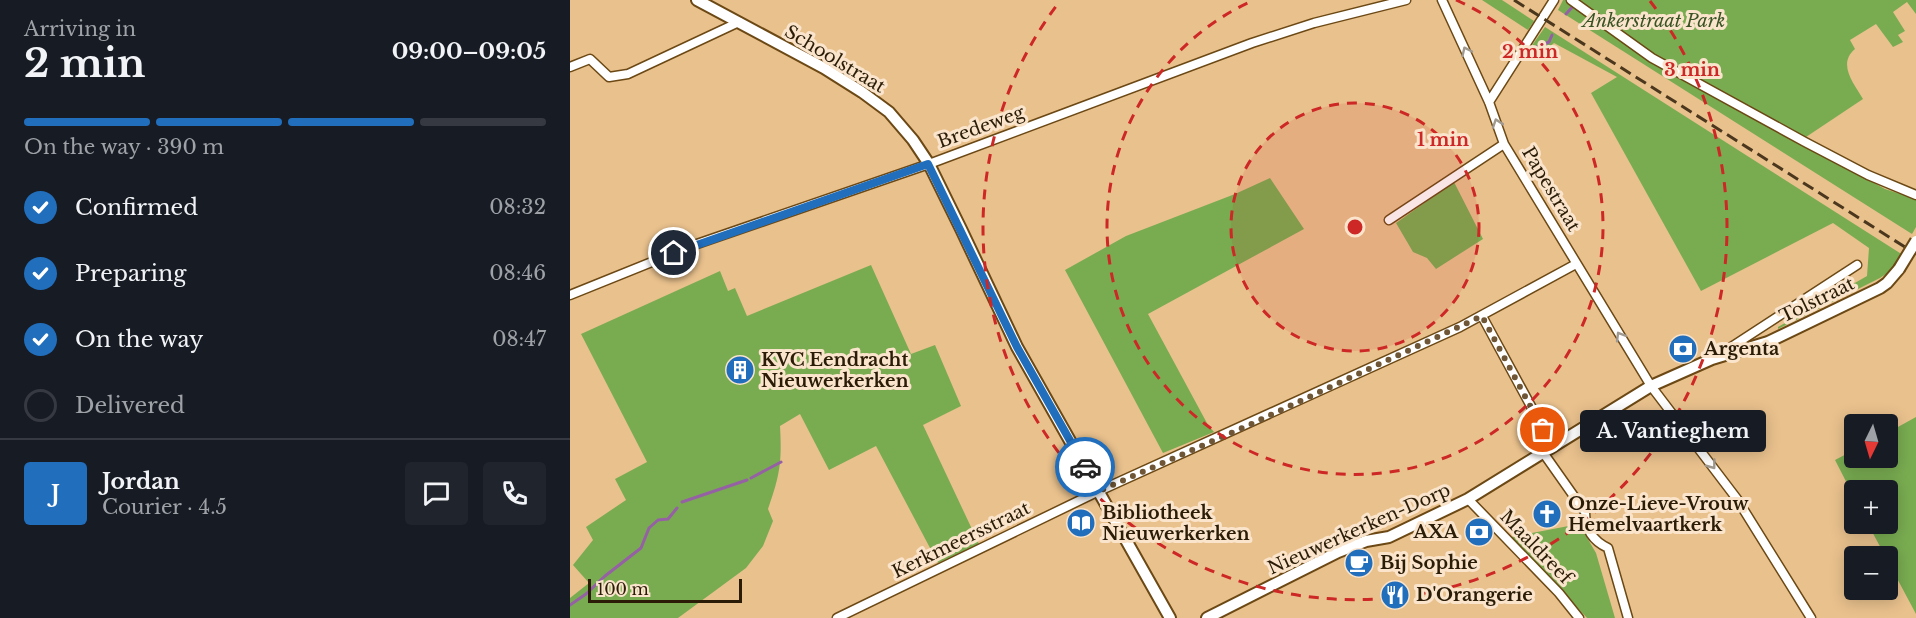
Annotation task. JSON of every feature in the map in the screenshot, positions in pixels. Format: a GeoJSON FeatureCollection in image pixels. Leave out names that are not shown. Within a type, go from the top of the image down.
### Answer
{"type":"FeatureCollection","features":[{"type":"Feature","properties":{"kind":"street","name":"Schoolstraat"},"geometry":{"type":"LineString","coordinates":[[697,0],[824,68],[889,112],[913,140],[928,164],[1017,347],[1170,618]]}},
{"type":"Feature","properties":{"kind":"street","name":"Bredeweg"},"geometry":{"type":"LineString","coordinates":[[570,295],[694,245],[928,164],[1252,44],[1314,23],[1406,0]]}},
{"type":"Feature","properties":{"kind":"street","name":"Papestraat"},"geometry":{"type":"LineString","coordinates":[[1442,0],[1489,102],[1504,144],[1651,386],[1737,499],[1811,618]]}},
{"type":"Feature","properties":{"kind":"street"},"geometry":{"type":"LineString","coordinates":[[1489,102],[1554,0]]}},
{"type":"Feature","properties":{"kind":"street"},"geometry":{"type":"LineString","coordinates":[[1571,0],[1662,64],[1868,175],[1916,195]]}},
{"type":"Feature","properties":{"kind":"street"},"geometry":{"type":"LineString","coordinates":[[570,67],[590,59],[609,77],[628,74],[739,22]]}},
{"type":"Feature","properties":{"kind":"street"},"geometry":{"type":"LineString","coordinates":[[1389,220],[1504,144]]}},
{"type":"Feature","properties":{"kind":"street","name":"Tolstraat"},"geometry":{"type":"LineString","coordinates":[[1547,448],[1651,386],[1712,360],[1768,342],[1880,288],[1899,269],[1916,241]]}},
{"type":"Feature","properties":{"kind":"street","name":"Kerkmeersstraat"},"geometry":{"type":"LineString","coordinates":[[837,618],[1099,491],[1247,426],[1482,316],[1576,264]]}},
{"type":"Feature","properties":{"kind":"street","name":"Tolstraat"},"geometry":{"type":"LineString","coordinates":[[1712,360],[1857,265]]}},
{"type":"Feature","properties":{"kind":"street"},"geometry":{"type":"LineString","coordinates":[[1482,316],[1547,448],[1584,512],[1585,524],[1598,543],[1608,548],[1628,618]]}},
{"type":"Feature","properties":{"kind":"street","name":"Nieuwerkerken-Dorp"},"geometry":{"type":"LineString","coordinates":[[1207,618],[1338,552],[1366,541],[1389,537],[1468,499],[1547,448]]}},
{"type":"Feature","properties":{"kind":"street","name":"Maaldreef"},"geometry":{"type":"LineString","coordinates":[[1468,499],[1580,618]]}},
{"type":"Feature","properties":{"kind":"green space"},"geometry":{"type":"Polygon","coordinates":[[[1482,0],[1502,0],[1534,21],[1528,30],[1482,0]]]}},
{"type":"Feature","properties":{"kind":"green space"},"geometry":{"type":"Polygon","coordinates":[[[1563,0],[1800,142],[1885,189],[1916,199],[1916,227],[1912,234],[1558,10],[1563,0]]]}},
{"type":"Feature","properties":{"kind":"green space","name":"Ankerstraat Park"},"geometry":{"type":"Polygon","coordinates":[[[1574,0],[1916,0],[1916,14],[1907,2],[1893,12],[1905,31],[1898,35],[1903,42],[1893,47],[1876,24],[1850,40],[1855,49],[1847,61],[1847,67],[1863,99],[1803,139],[1663,60],[1574,0]]]}},
{"type":"Feature","properties":{"kind":"green space"},"geometry":{"type":"Polygon","coordinates":[[[1545,27],[1903,255],[1889,272],[1880,278],[1778,329],[1867,276],[1869,248],[1833,223],[1701,291],[1591,93],[1617,77],[1554,43],[1538,57],[1528,51],[1545,27]]]}},
{"type":"Feature","properties":{"kind":"green space"},"geometry":{"type":"Polygon","coordinates":[[[1270,178],[1304,229],[1148,314],[1208,425],[1214,432],[1163,453],[1065,270],[1126,236],[1270,178]]]}},
{"type":"Feature","properties":{"kind":"green space"},"geometry":{"type":"Polygon","coordinates":[[[1454,182],[1483,239],[1436,269],[1427,258],[1413,252],[1396,223],[1454,182]]]}},
{"type":"Feature","properties":{"kind":"green space"},"geometry":{"type":"Polygon","coordinates":[[[871,265],[911,354],[935,345],[961,406],[923,425],[979,544],[938,563],[876,446],[829,470],[800,414],[780,426],[779,468],[768,509],[773,521],[763,546],[746,568],[678,618],[570,618],[570,598],[589,583],[573,565],[593,540],[586,527],[626,500],[615,479],[647,462],[581,334],[720,271],[728,291],[735,288],[747,316],[871,265]]]}},
{"type":"Feature","properties":{"kind":"green space"},"geometry":{"type":"Polygon","coordinates":[[[1916,417],[1916,614],[1898,580],[1898,546],[1880,546],[1873,534],[1898,534],[1898,480],[1845,480],[1835,460],[1844,455],[1844,468],[1898,468],[1898,427],[1916,417]]]}},
{"type":"Feature","properties":{"kind":"green space"},"geometry":{"type":"Polygon","coordinates":[[[1579,524],[1596,553],[1615,618],[1587,618],[1511,537],[1579,524]]]}},
{"type":"Feature","properties":{"kind":"waterway"},"geometry":{"type":"LineString","coordinates":[[1566,14],[1574,5]]}},
{"type":"Feature","properties":{"kind":"waterway"},"geometry":{"type":"LineString","coordinates":[[1535,48],[1549,42],[1552,35]]}},
{"type":"Feature","properties":{"kind":"waterway"},"geometry":{"type":"LineString","coordinates":[[751,478],[781,462]]}},
{"type":"Feature","properties":{"kind":"waterway"},"geometry":{"type":"LineString","coordinates":[[682,502],[747,480]]}},
{"type":"Feature","properties":{"kind":"waterway"},"geometry":{"type":"LineString","coordinates":[[570,605],[641,548],[649,528],[658,520],[668,519],[677,508]]}},
{"type":"Feature","properties":{"kind":"railway"},"geometry":{"type":"LineString","coordinates":[[1514,0],[1916,254]]}},
{"type":"Feature","properties":{"kind":"way so far"},"geometry":{"type":"LineString","coordinates":[[1085,467],[1099,491],[1247,426],[1482,316],[1543,430]]}},
{"type":"Feature","properties":{"kind":"place","name":"Argenta"},"geometry":{"type":"Point","coordinates":[1683,349]}},
{"type":"Feature","properties":{"kind":"place","name":"KVC Eendracht Nieuwerkerken"},"geometry":{"type":"Point","coordinates":[740,370]}},
{"type":"Feature","properties":{"kind":"place","name":"A. Vantieghem"},"geometry":{"type":"Point","coordinates":[1543,430]}},
{"type":"Feature","properties":{"kind":"place","name":"Onze-Lieve-Vrouw Hemelvaartkerk"},"geometry":{"type":"Point","coordinates":[1547,514]}},
{"type":"Feature","properties":{"kind":"place","name":"Bibliotheek Nieuwerkerken"},"geometry":{"type":"Point","coordinates":[1081,523]}},
{"type":"Feature","properties":{"kind":"place","name":"AXA"},"geometry":{"type":"Point","coordinates":[1479,532]}},
{"type":"Feature","properties":{"kind":"place","name":"Bij Sophie"},"geometry":{"type":"Point","coordinates":[1359,563]}},
{"type":"Feature","properties":{"kind":"place","name":"D'Orangerie"},"geometry":{"type":"Point","coordinates":[1395,595]}},
{"type":"Feature","properties":{"kind":"route"},"geometry":{"type":"LineString","coordinates":[[674,253],[928,164],[1017,347],[1085,467]]}}]}
